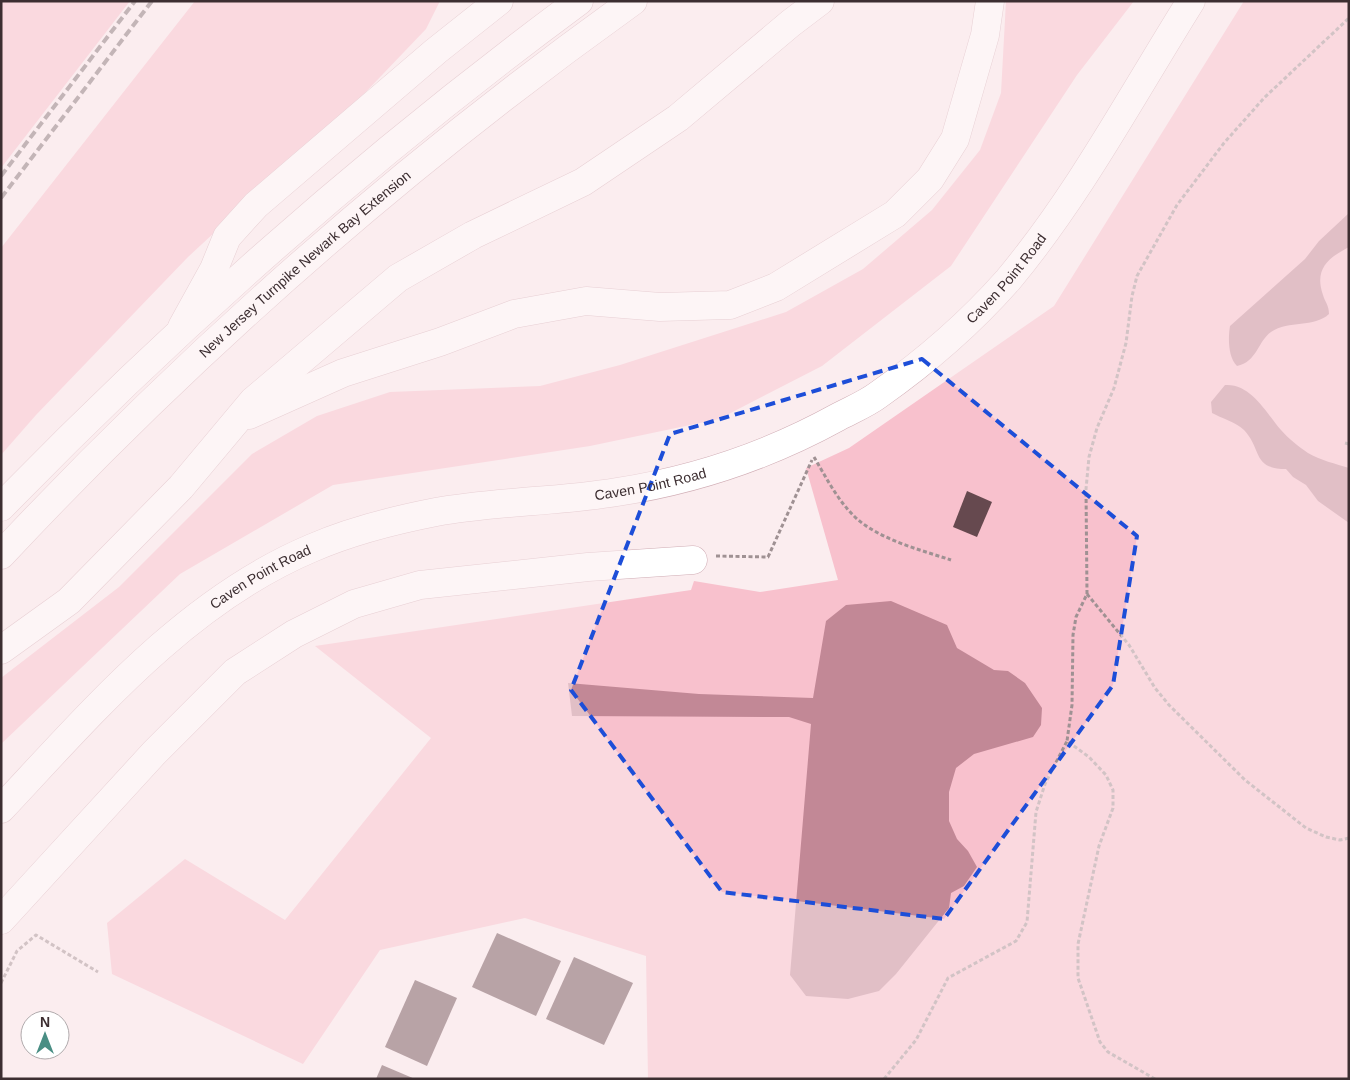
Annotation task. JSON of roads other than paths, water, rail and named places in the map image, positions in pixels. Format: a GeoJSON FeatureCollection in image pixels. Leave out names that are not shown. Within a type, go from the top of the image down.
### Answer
{"type":"FeatureCollection","features":[{"type":"Feature","properties":{"kind":"main road"},"geometry":{"type":"LineString","coordinates":[[181,329],[214,269],[227,237],[256,205],[436,51],[499,1]]}},
{"type":"Feature","properties":{"kind":"main road"},"geometry":{"type":"LineString","coordinates":[[1,507],[103,404],[181,329],[284,237],[458,92],[579,1]]}},
{"type":"Feature","properties":{"kind":"main road","name":"New Jersey Turnpike Newark Bay Extension"},"geometry":{"type":"LineString","coordinates":[[1,555],[135,418],[292,273],[456,136],[633,1]]}},
{"type":"Feature","properties":{"kind":"main road"},"geometry":{"type":"LineString","coordinates":[[1,650],[69,601],[180,487],[237,420],[267,389],[398,278],[473,235],[582,182],[678,118],[820,1]]}},
{"type":"Feature","properties":{"kind":"main road"},"geometry":{"type":"LineString","coordinates":[[237,420],[343,374],[440,342],[514,314],[586,301],[660,307],[730,304],[776,287],[895,214],[930,179],[955,139],[985,35],[990,1]]}},
{"type":"Feature","properties":{"kind":"main road","name":"Caven Point Road"},"geometry":{"type":"LineString","coordinates":[[1,809],[62,744],[156,650],[255,575],[314,547],[377,526],[438,512],[616,493],[708,473],[808,447],[948,341],[1007,281],[1060,212],[1191,1]]}},
{"type":"Feature","properties":{"kind":"main road"},"geometry":{"type":"LineString","coordinates":[[1,920],[154,753],[234,672],[294,634],[354,604],[420,585],[588,567],[702,558]]}},
{"type":"Feature","properties":{"kind":"railway"},"geometry":{"type":"LineString","coordinates":[[1,176],[135,1]]}},
{"type":"Feature","properties":{"kind":"railway"},"geometry":{"type":"LineString","coordinates":[[1,198],[152,1]]}}]}
